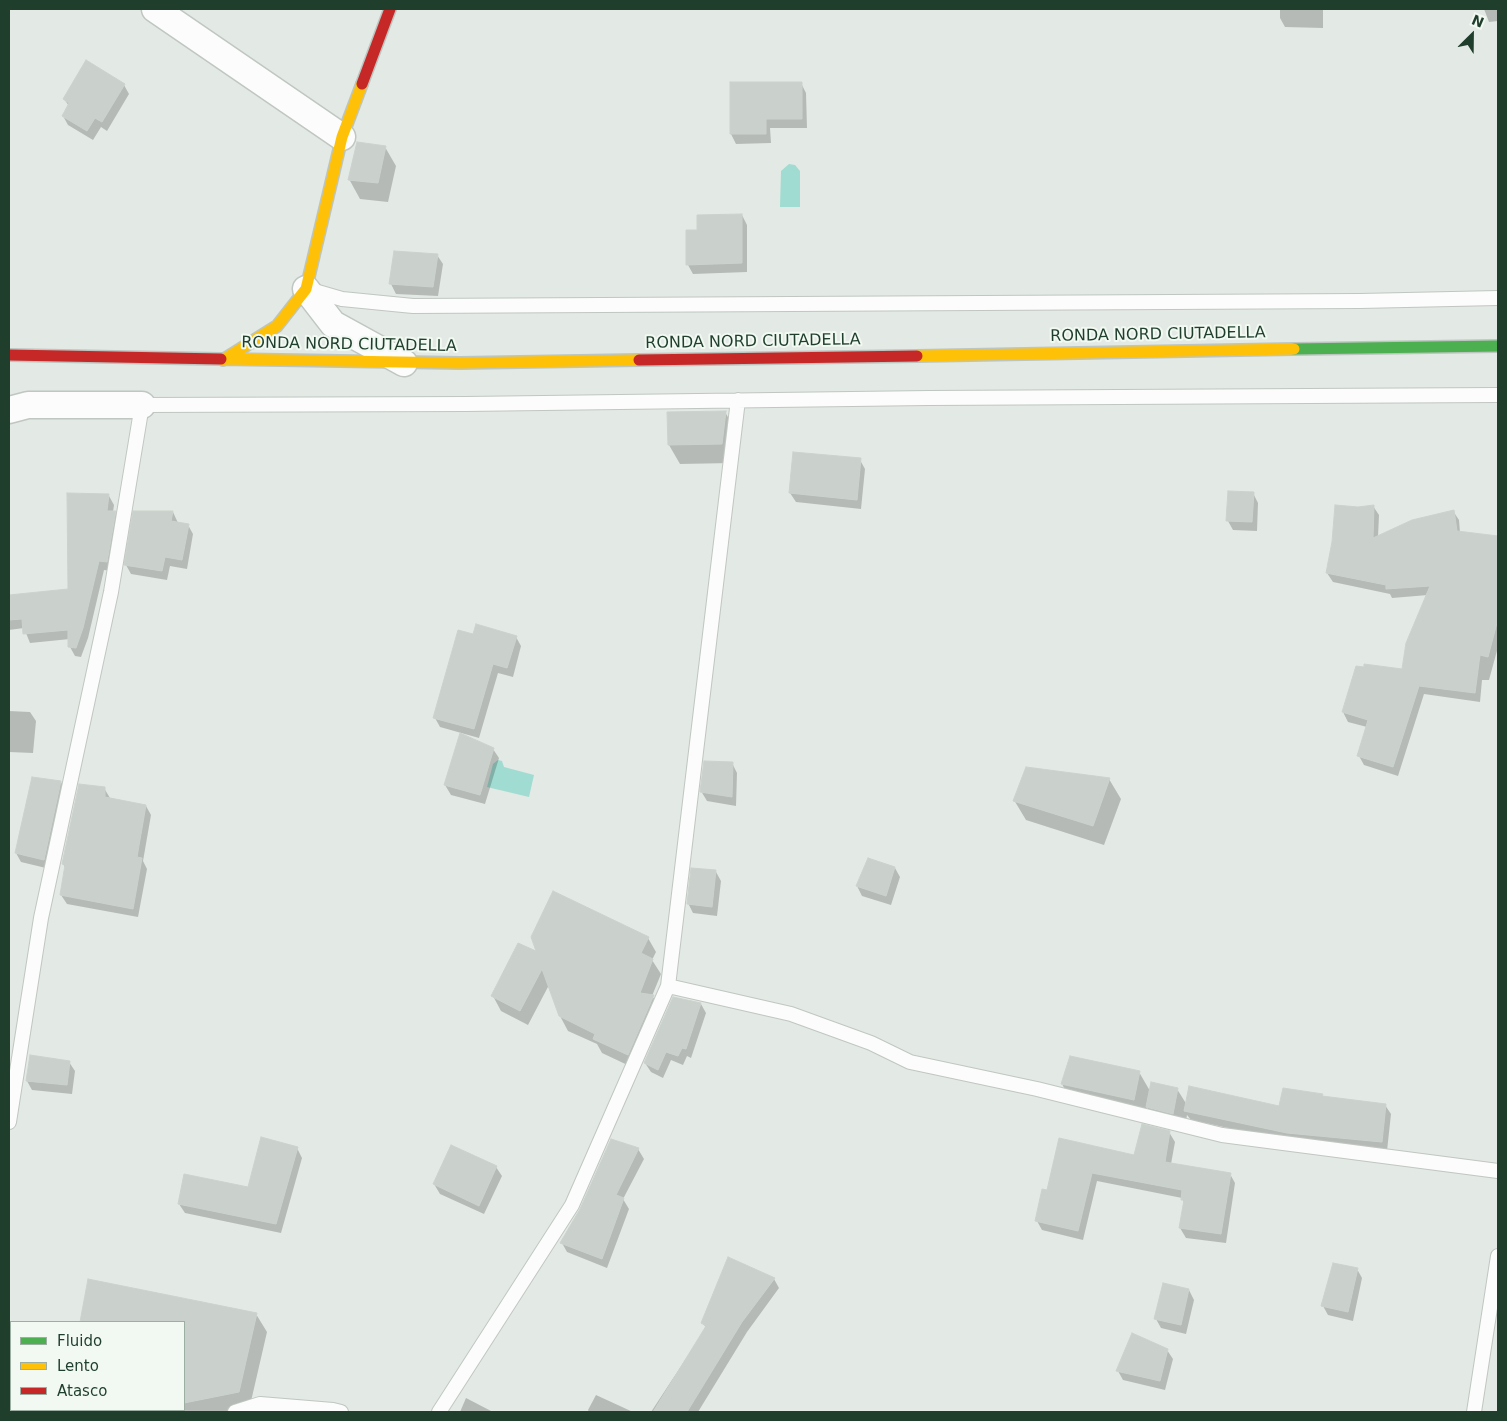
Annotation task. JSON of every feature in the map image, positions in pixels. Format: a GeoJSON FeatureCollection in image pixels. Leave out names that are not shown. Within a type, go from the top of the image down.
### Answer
{"type":"FeatureCollection","features":[{"type":"Feature","properties":{"kind":"main road"},"geometry":{"type":"LineString","coordinates":[[223,360],[277,326],[306,289],[342,137],[390,9]]}},
{"type":"Feature","properties":{"kind":"main road","name":"RONDA NORD CIUTADELLA"},"geometry":{"type":"LineString","coordinates":[[9,355],[404,363],[1498,346]]}},
{"type":"Feature","properties":{"kind":"street"},"geometry":{"type":"LineString","coordinates":[[155,9],[342,137]]}},
{"type":"Feature","properties":{"kind":"street"},"geometry":{"type":"LineString","coordinates":[[306,289],[333,324],[404,363]]}},
{"type":"Feature","properties":{"kind":"street"},"geometry":{"type":"LineString","coordinates":[[9,410],[28,405],[142,405]]}},
{"type":"Feature","properties":{"kind":"lane"},"geometry":{"type":"LineString","coordinates":[[306,289],[342,300],[413,306],[1360,301],[1498,298]]}},
{"type":"Feature","properties":{"kind":"lane"},"geometry":{"type":"LineString","coordinates":[[9,1122],[40,918],[111,592],[142,405],[1498,395]]}},
{"type":"Feature","properties":{"kind":"lane"},"geometry":{"type":"LineString","coordinates":[[439,1412],[572,1205],[668,986],[738,400]]}},
{"type":"Feature","properties":{"kind":"lane"},"geometry":{"type":"LineString","coordinates":[[668,986],[791,1014],[871,1043],[910,1062],[1037,1088],[1222,1134],[1498,1171]]}},
{"type":"Feature","properties":{"kind":"lane"},"geometry":{"type":"LineString","coordinates":[[1474,1412],[1498,1256]]}},
{"type":"Feature","properties":{"kind":"lane"},"geometry":{"type":"LineString","coordinates":[[235,1412],[260,1404],[341,1412]]}},
{"type":"Feature","properties":{"kind":"water"},"geometry":{"type":"Polygon","coordinates":[[[789,164],[795,165],[800,171],[800,207],[780,207],[781,171],[789,164]]]}},
{"type":"Feature","properties":{"kind":"water"},"geometry":{"type":"Polygon","coordinates":[[[498,760],[502,761],[504,767],[534,775],[529,797],[487,787],[493,764],[498,760]]]}},
{"type":"Feature","properties":{"kind":"building"},"geometry":{"type":"Polygon","coordinates":[[[86,60],[125,84],[102,122],[95,118],[87,131],[62,116],[69,103],[63,99],[86,60]]]}},
{"type":"Feature","properties":{"kind":"building"},"geometry":{"type":"Polygon","coordinates":[[[730,82],[802,82],[802,119],[766,119],[766,134],[730,134],[730,82]]]}},
{"type":"Feature","properties":{"kind":"building"},"geometry":{"type":"Polygon","coordinates":[[[357,142],[386,146],[378,183],[348,180],[357,142]]]}},
{"type":"Feature","properties":{"kind":"building"},"geometry":{"type":"Polygon","coordinates":[[[742,214],[742,263],[686,265],[686,230],[697,230],[697,215],[742,214]]]}},
{"type":"Feature","properties":{"kind":"building"},"geometry":{"type":"Polygon","coordinates":[[[394,251],[438,254],[433,287],[389,284],[394,251]]]}},
{"type":"Feature","properties":{"kind":"building"},"geometry":{"type":"Polygon","coordinates":[[[726,411],[722,444],[668,445],[667,412],[726,411]]]}},
{"type":"Feature","properties":{"kind":"building"},"geometry":{"type":"Polygon","coordinates":[[[793,452],[861,458],[857,500],[789,493],[793,452]]]}},
{"type":"Feature","properties":{"kind":"building"},"geometry":{"type":"Polygon","coordinates":[[[1228,491],[1254,492],[1252,522],[1226,521],[1228,491]]]}},
{"type":"Feature","properties":{"kind":"building"},"geometry":{"type":"Polygon","coordinates":[[[67,493],[109,494],[107,511],[116,511],[107,562],[99,561],[83,628],[76,648],[68,647],[68,630],[23,634],[22,619],[9,620],[9,595],[68,589],[67,493]]]}},
{"type":"Feature","properties":{"kind":"building"},"geometry":{"type":"Polygon","coordinates":[[[1335,505],[1358,507],[1374,505],[1373,538],[1412,520],[1454,510],[1457,531],[1498,536],[1498,619],[1488,657],[1480,655],[1475,693],[1419,686],[1393,767],[1357,756],[1368,720],[1342,712],[1356,666],[1364,667],[1364,664],[1402,669],[1406,643],[1430,586],[1386,589],[1386,585],[1326,573],[1332,542],[1335,505]]]}},
{"type":"Feature","properties":{"kind":"building"},"geometry":{"type":"Polygon","coordinates":[[[133,511],[173,511],[171,521],[189,524],[182,560],[165,557],[162,571],[124,565],[133,511]]]}},
{"type":"Feature","properties":{"kind":"building"},"geometry":{"type":"Polygon","coordinates":[[[476,624],[517,636],[507,668],[493,664],[474,729],[433,718],[458,630],[473,634],[476,624]]]}},
{"type":"Feature","properties":{"kind":"building"},"geometry":{"type":"Polygon","coordinates":[[[460,733],[494,748],[480,795],[444,785],[460,733]]]}},
{"type":"Feature","properties":{"kind":"building"},"geometry":{"type":"Polygon","coordinates":[[[704,761],[733,762],[732,797],[700,792],[704,761]]]}},
{"type":"Feature","properties":{"kind":"building"},"geometry":{"type":"Polygon","coordinates":[[[1026,767],[1110,778],[1093,826],[1013,801],[1026,767]]]}},
{"type":"Feature","properties":{"kind":"building"},"geometry":{"type":"Polygon","coordinates":[[[32,777],[61,781],[44,860],[15,853],[32,777]]]}},
{"type":"Feature","properties":{"kind":"building"},"geometry":{"type":"Polygon","coordinates":[[[79,784],[105,787],[105,797],[146,805],[137,857],[142,858],[133,909],[60,895],[65,865],[62,864],[79,784]]]}},
{"type":"Feature","properties":{"kind":"building"},"geometry":{"type":"Polygon","coordinates":[[[868,858],[895,867],[886,896],[856,886],[868,858]]]}},
{"type":"Feature","properties":{"kind":"building"},"geometry":{"type":"Polygon","coordinates":[[[691,868],[716,870],[712,907],[687,904],[691,868]]]}},
{"type":"Feature","properties":{"kind":"building"},"geometry":{"type":"Polygon","coordinates":[[[553,891],[649,937],[641,953],[653,959],[640,993],[654,995],[628,1055],[593,1039],[595,1034],[559,1016],[542,969],[520,1011],[491,996],[518,943],[536,951],[531,937],[553,891]]]}},
{"type":"Feature","properties":{"kind":"building"},"geometry":{"type":"Polygon","coordinates":[[[673,997],[701,1003],[686,1049],[682,1048],[678,1056],[666,1052],[658,1070],[644,1063],[673,997]]]}},
{"type":"Feature","properties":{"kind":"building"},"geometry":{"type":"Polygon","coordinates":[[[30,1055],[70,1061],[67,1085],[26,1081],[30,1055]]]}},
{"type":"Feature","properties":{"kind":"building"},"geometry":{"type":"Polygon","coordinates":[[[1070,1056],[1140,1071],[1134,1100],[1061,1084],[1070,1056]]]}},
{"type":"Feature","properties":{"kind":"building"},"geometry":{"type":"Polygon","coordinates":[[[1151,1082],[1178,1088],[1173,1114],[1146,1107],[1151,1082]]]}},
{"type":"Feature","properties":{"kind":"building"},"geometry":{"type":"Polygon","coordinates":[[[1189,1086],[1279,1106],[1283,1088],[1323,1094],[1322,1096],[1386,1104],[1382,1142],[1287,1133],[1184,1111],[1189,1086]]]}},
{"type":"Feature","properties":{"kind":"building"},"geometry":{"type":"Polygon","coordinates":[[[1142,1124],[1170,1131],[1165,1162],[1231,1173],[1221,1234],[1179,1228],[1184,1200],[1181,1200],[1182,1190],[1092,1173],[1078,1231],[1035,1221],[1042,1189],[1047,1190],[1059,1138],[1134,1155],[1142,1124]]]}},
{"type":"Feature","properties":{"kind":"building"},"geometry":{"type":"Polygon","coordinates":[[[261,1137],[298,1147],[276,1224],[178,1204],[184,1174],[248,1187],[261,1137]]]}},
{"type":"Feature","properties":{"kind":"building"},"geometry":{"type":"Polygon","coordinates":[[[611,1139],[639,1148],[616,1195],[624,1198],[602,1259],[560,1243],[580,1209],[611,1139]]]}},
{"type":"Feature","properties":{"kind":"building"},"geometry":{"type":"Polygon","coordinates":[[[451,1145],[497,1166],[479,1206],[433,1184],[451,1145]]]}},
{"type":"Feature","properties":{"kind":"building"},"geometry":{"type":"Polygon","coordinates":[[[728,1257],[775,1278],[742,1322],[687,1412],[653,1412],[706,1326],[701,1323],[728,1257]]]}},
{"type":"Feature","properties":{"kind":"building"},"geometry":{"type":"Polygon","coordinates":[[[1333,1263],[1358,1268],[1348,1312],[1321,1306],[1333,1263]]]}},
{"type":"Feature","properties":{"kind":"building"},"geometry":{"type":"Polygon","coordinates":[[[88,1279],[257,1313],[239,1392],[185,1403],[185,1321],[80,1321],[88,1279]]]}},
{"type":"Feature","properties":{"kind":"building"},"geometry":{"type":"Polygon","coordinates":[[[1163,1283],[1189,1289],[1181,1325],[1154,1319],[1163,1283]]]}},
{"type":"Feature","properties":{"kind":"building"},"geometry":{"type":"Polygon","coordinates":[[[1132,1333],[1168,1349],[1160,1381],[1116,1371],[1132,1333]]]}},
{"type":"Feature","properties":{"kind":"traffic: fast"},"geometry":{"type":"LineString","coordinates":[[1294,349],[1498,346]]}},
{"type":"Feature","properties":{"kind":"traffic: slow"},"geometry":{"type":"LineString","coordinates":[[223,360],[277,326],[306,289],[342,137],[362,84]]}},
{"type":"Feature","properties":{"kind":"traffic: slow"},"geometry":{"type":"LineString","coordinates":[[917,356],[1294,349]]}},
{"type":"Feature","properties":{"kind":"traffic: slow"},"geometry":{"type":"LineString","coordinates":[[221,359],[460,363],[639,360]]}},
{"type":"Feature","properties":{"kind":"traffic: jam"},"geometry":{"type":"LineString","coordinates":[[362,84],[390,9]]}},
{"type":"Feature","properties":{"kind":"traffic: jam"},"geometry":{"type":"LineString","coordinates":[[9,355],[221,359]]}},
{"type":"Feature","properties":{"kind":"traffic: jam"},"geometry":{"type":"LineString","coordinates":[[639,360],[917,356]]}}]}
